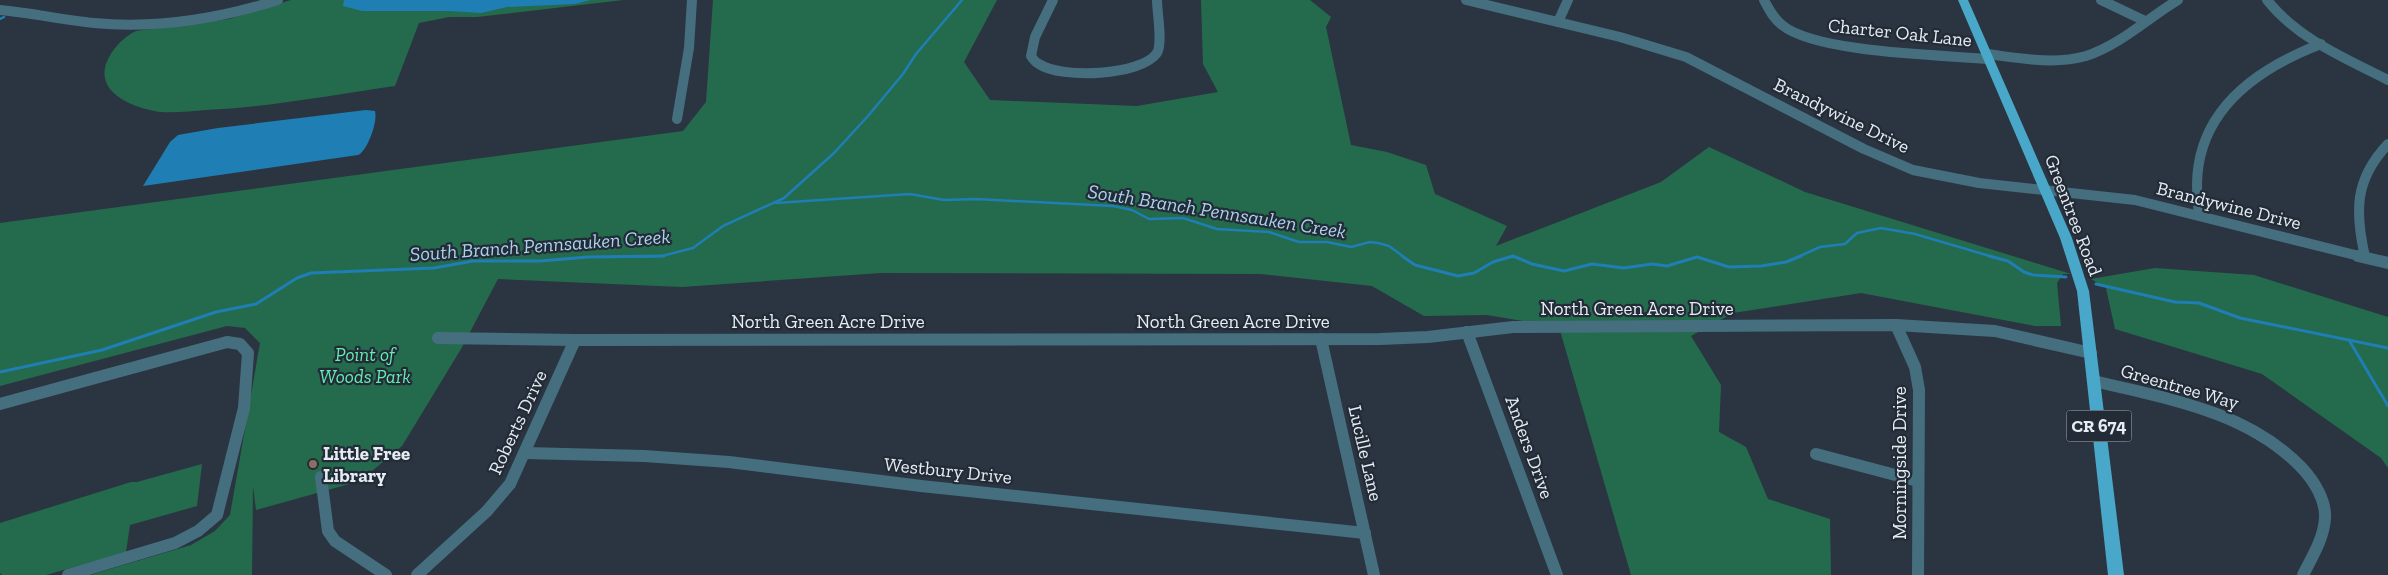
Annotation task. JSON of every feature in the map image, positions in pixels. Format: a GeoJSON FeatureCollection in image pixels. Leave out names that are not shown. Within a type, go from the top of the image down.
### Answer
{"type":"FeatureCollection","features":[{"type":"Feature","properties":{"kind":"main road","name":"Greentree Road"},"geometry":{"type":"LineString","coordinates":[[1963,0],[2066,238],[2083,291],[2116,575]]}},
{"type":"Feature","properties":{"kind":"street"},"geometry":{"type":"LineString","coordinates":[[0,10],[93,23],[151,24],[219,15],[278,0]]}},
{"type":"Feature","properties":{"kind":"street"},"geometry":{"type":"LineString","coordinates":[[677,119],[688,56],[692,0]]}},
{"type":"Feature","properties":{"kind":"street"},"geometry":{"type":"LineString","coordinates":[[1053,0],[1035,37],[1030,50],[1031,56],[1038,65],[1046,69],[1070,72],[1132,69],[1151,60],[1158,50],[1157,0]]}},
{"type":"Feature","properties":{"kind":"street","name":"Brandywine Drive"},"geometry":{"type":"LineString","coordinates":[[1466,0],[1647,45],[1697,62],[1864,149],[1900,165],[1952,179],[2120,197],[2388,263]]}},
{"type":"Feature","properties":{"kind":"street"},"geometry":{"type":"LineString","coordinates":[[1558,22],[1568,0]]}},
{"type":"Feature","properties":{"kind":"street","name":"Charter Oak Lane"},"geometry":{"type":"LineString","coordinates":[[1764,0],[1772,15],[1783,26],[1816,40],[1853,48],[2048,60],[2072,60],[2100,50],[2178,0]]}},
{"type":"Feature","properties":{"kind":"street"},"geometry":{"type":"LineString","coordinates":[[2101,0],[2145,21]]}},
{"type":"Feature","properties":{"kind":"street"},"geometry":{"type":"LineString","coordinates":[[2267,0],[2283,20],[2321,44],[2388,80]]}},
{"type":"Feature","properties":{"kind":"street"},"geometry":{"type":"LineString","coordinates":[[2198,215],[2197,187],[2199,166],[2209,130],[2220,110],[2241,86],[2269,67],[2297,52],[2321,44]]}},
{"type":"Feature","properties":{"kind":"street"},"geometry":{"type":"LineString","coordinates":[[2365,257],[2358,227],[2360,194],[2375,158],[2388,144]]}},
{"type":"Feature","properties":{"kind":"street","name":"North Green Acre Drive"},"geometry":{"type":"LineString","coordinates":[[438,338],[575,340],[1380,340],[1512,327],[1896,326],[1955,327],[2027,338],[2091,352]]}},
{"type":"Feature","properties":{"kind":"street","name":"Morningside Drive"},"geometry":{"type":"LineString","coordinates":[[1896,326],[1910,352],[1918,382],[1918,575]]}},
{"type":"Feature","properties":{"kind":"street","name":"Anders Drive"},"geometry":{"type":"LineString","coordinates":[[1467,332],[1557,575]]}},
{"type":"Feature","properties":{"kind":"street","name":"Lucille Lane"},"geometry":{"type":"LineString","coordinates":[[1321,339],[1374,575]]}},
{"type":"Feature","properties":{"kind":"street","name":"Roberts Drive"},"geometry":{"type":"LineString","coordinates":[[417,575],[488,511],[510,484],[575,340]]}},
{"type":"Feature","properties":{"kind":"street"},"geometry":{"type":"LineString","coordinates":[[0,404],[228,342],[235,341],[242,345],[248,353],[244,408],[217,515],[198,531],[175,543],[68,575]]}},
{"type":"Feature","properties":{"kind":"street","name":"Greentree Way"},"geometry":{"type":"LineString","coordinates":[[2094,381],[2221,414],[2260,433],[2292,457],[2316,487],[2324,507],[2323,530],[2303,575]]}},
{"type":"Feature","properties":{"kind":"street","name":"Westbury Drive"},"geometry":{"type":"LineString","coordinates":[[525,453],[644,456],[729,462],[921,486],[1365,533]]}},
{"type":"Feature","properties":{"kind":"street"},"geometry":{"type":"LineString","coordinates":[[1816,454],[1918,481]]}},
{"type":"Feature","properties":{"kind":"street"},"geometry":{"type":"LineString","coordinates":[[321,477],[328,531],[335,541],[386,575]]}},
{"type":"Feature","properties":{"kind":"green space"},"geometry":{"type":"Polygon","coordinates":[[[291,0],[623,0],[477,17],[449,17],[419,23],[395,86],[253,106],[161,112],[130,104],[121,99],[107,84],[105,75],[108,59],[122,40],[136,31],[229,19],[291,0]]]}},
{"type":"Feature","properties":{"kind":"green space","name":"Point of Woods Park"},"geometry":{"type":"Polygon","coordinates":[[[713,0],[997,0],[964,62],[990,100],[1137,106],[1218,92],[1203,64],[1201,0],[1310,0],[1331,17],[1326,27],[1351,145],[1387,152],[1426,165],[1435,194],[1507,226],[1496,246],[1661,182],[1709,147],[1805,192],[2071,274],[2063,274],[2057,283],[2061,326],[2035,326],[1861,293],[1733,313],[1691,336],[1721,385],[1719,432],[1746,447],[1768,499],[1830,519],[1831,575],[1631,575],[1559,327],[1487,315],[1424,316],[1372,286],[1260,274],[881,273],[682,287],[498,279],[461,349],[402,446],[360,481],[256,510],[253,486],[252,575],[90,575],[191,545],[215,531],[230,515],[260,343],[245,328],[227,326],[0,386],[0,223],[683,131],[706,102],[713,0]]]}},
{"type":"Feature","properties":{"kind":"green space"},"geometry":{"type":"Polygon","coordinates":[[[2155,268],[2254,275],[2388,317],[2388,468],[2381,458],[2262,374],[2115,329],[2106,288],[2091,279],[2155,268]]]}},
{"type":"Feature","properties":{"kind":"green space"},"geometry":{"type":"Polygon","coordinates":[[[202,464],[197,506],[130,525],[126,552],[46,575],[2,575],[0,573],[0,523],[131,482],[202,464]]]}},
{"type":"Feature","properties":{"kind":"water"},"geometry":{"type":"Polygon","coordinates":[[[344,0],[591,0],[575,4],[507,7],[481,13],[362,11],[343,6],[344,0]]]}},
{"type":"Feature","properties":{"kind":"water"},"geometry":{"type":"Polygon","coordinates":[[[366,110],[375,111],[375,122],[365,148],[358,155],[143,186],[170,142],[178,135],[218,128],[366,110]]]}},
{"type":"Feature","properties":{"kind":"waterway"},"geometry":{"type":"LineString","coordinates":[[656,256],[693,248],[723,226],[784,198],[834,153],[868,116],[903,74],[916,54],[962,0]]}},
{"type":"Feature","properties":{"kind":"waterway"},"geometry":{"type":"LineString","coordinates":[[0,19],[4,17]]}},
{"type":"Feature","properties":{"kind":"waterway","name":"South Branch Pennsauken Creek"},"geometry":{"type":"LineString","coordinates":[[776,203],[910,194],[944,200],[976,199],[1113,206],[1132,210],[1149,219],[1183,218],[1217,229],[1269,232],[1299,242],[1327,242],[1351,247],[1370,242],[1378,243],[1389,246],[1404,257]]}},
{"type":"Feature","properties":{"kind":"waterway","name":"South Branch Pennsauken Creek"},"geometry":{"type":"LineString","coordinates":[[1798,257],[1820,247],[1845,244],[1857,233],[1881,228],[1915,234],[1993,257]]}},
{"type":"Feature","properties":{"kind":"waterway","name":"South Branch Pennsauken Creek"},"geometry":{"type":"LineString","coordinates":[[0,372],[102,350],[216,312],[256,304],[297,278],[311,273],[434,268],[473,261],[540,261],[588,257],[656,256]]}},
{"type":"Feature","properties":{"kind":"waterway","name":"South Branch Pennsauken Creek"},"geometry":{"type":"LineString","coordinates":[[605,257],[656,256]]}},
{"type":"Feature","properties":{"kind":"waterway","name":"South Branch Pennsauken Creek"},"geometry":{"type":"LineString","coordinates":[[656,256],[664,256]]}},
{"type":"Feature","properties":{"kind":"waterway","name":"South Branch Pennsauken Creek"},"geometry":{"type":"LineString","coordinates":[[1402,256],[1415,265],[1458,276],[1474,273],[1493,262],[1513,256],[1532,264],[1564,271],[1592,264],[1624,268],[1652,264],[1667,266],[1697,257],[1729,267],[1761,266],[1786,262],[1801,256]]}},
{"type":"Feature","properties":{"kind":"waterway","name":"South Branch Pennsauken Creek"},"geometry":{"type":"LineString","coordinates":[[1989,256],[2008,261],[2024,272],[2033,275],[2066,277]]}},
{"type":"Feature","properties":{"kind":"waterway","name":"South Branch Pennsauken Creek"},"geometry":{"type":"LineString","coordinates":[[1510,257],[1515,257]]}},
{"type":"Feature","properties":{"kind":"waterway","name":"South Branch Pennsauken Creek"},"geometry":{"type":"LineString","coordinates":[[2096,284],[2175,302],[2199,303],[2240,318],[2349,340]]}},
{"type":"Feature","properties":{"kind":"waterway","name":"South Branch Pennsauken Creek"},"geometry":{"type":"LineString","coordinates":[[2349,340],[2388,348]]}},
{"type":"Feature","properties":{"kind":"waterway"},"geometry":{"type":"LineString","coordinates":[[2349,340],[2388,406]]}},
{"type":"Feature","properties":{"kind":"place","name":"Little Free Library"},"geometry":{"type":"Point","coordinates":[313,464]}}]}
